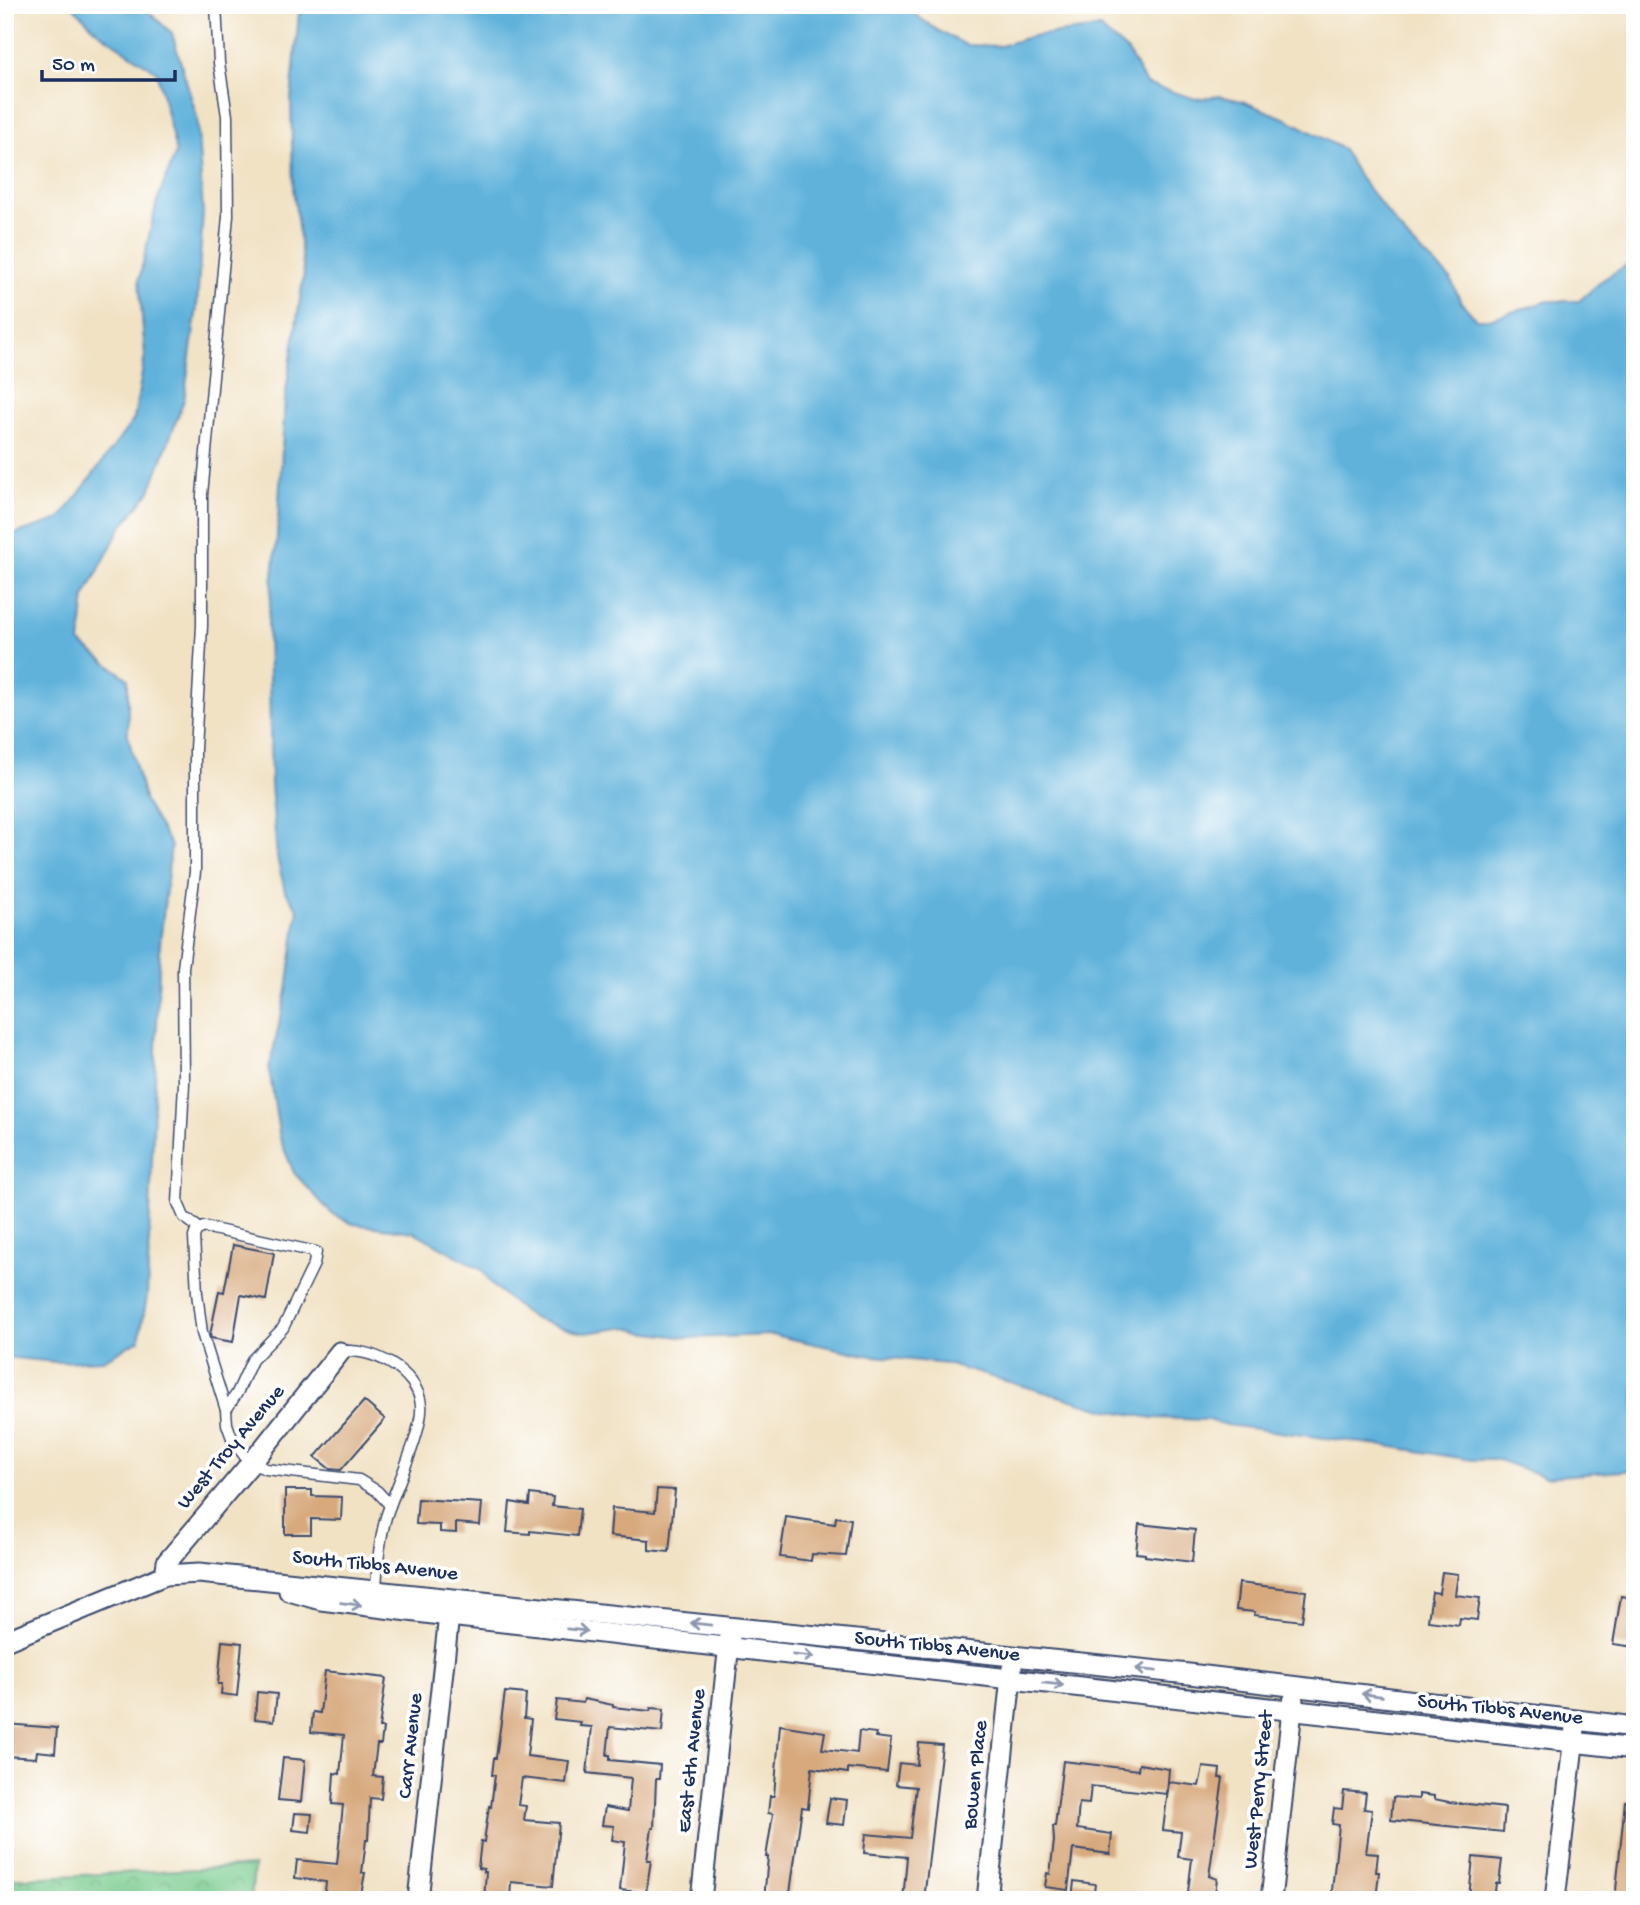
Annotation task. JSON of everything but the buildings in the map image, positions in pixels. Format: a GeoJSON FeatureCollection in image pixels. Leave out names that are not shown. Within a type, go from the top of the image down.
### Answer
{"type":"FeatureCollection","features":[{"type":"Feature","properties":{"kind":"street","name":"West Troy Avenue"},"geometry":{"type":"LineString","coordinates":[[165,1575],[167,1562],[340,1352]]}},
{"type":"Feature","properties":{"kind":"street","name":"South Tibbs Avenue"},"geometry":{"type":"LineString","coordinates":[[5,1641],[165,1575],[199,1573],[376,1591],[450,1607],[729,1648],[1635,1749]]}},
{"type":"Feature","properties":{"kind":"street","name":"South Tibbs Avenue"},"geometry":{"type":"LineString","coordinates":[[237,1576],[321,1600],[731,1627],[1295,1686],[1635,1727]]}},
{"type":"Feature","properties":{"kind":"street","name":"Carr Avenue"},"geometry":{"type":"LineString","coordinates":[[418,1900],[450,1607]]}},
{"type":"Feature","properties":{"kind":"street","name":"East 6th Avenue"},"geometry":{"type":"LineString","coordinates":[[701,1900],[731,1627]]}},
{"type":"Feature","properties":{"kind":"street","name":"Bowen Place"},"geometry":{"type":"LineString","coordinates":[[987,1900],[1013,1656]]}},
{"type":"Feature","properties":{"kind":"street","name":"West Perry Street"},"geometry":{"type":"LineString","coordinates":[[1271,1900],[1295,1686]]}},
{"type":"Feature","properties":{"kind":"street"},"geometry":{"type":"LineString","coordinates":[[1555,1900],[1576,1720]]}},
{"type":"Feature","properties":{"kind":"lane"},"geometry":{"type":"LineString","coordinates":[[216,5],[219,63],[228,116],[228,216],[202,495],[202,626],[195,749],[195,873],[183,968],[184,1083],[178,1203],[184,1217],[199,1228],[211,1227],[316,1252],[314,1264],[283,1328],[252,1360],[226,1410]]}},
{"type":"Feature","properties":{"kind":"lane"},"geometry":{"type":"LineString","coordinates":[[199,1228],[194,1237],[193,1256],[202,1333],[233,1441],[250,1463],[266,1469],[359,1480],[377,1491],[390,1505]]}},
{"type":"Feature","properties":{"kind":"lane"},"geometry":{"type":"LineString","coordinates":[[340,1352],[352,1350],[367,1353],[391,1364],[414,1385],[421,1403],[418,1429],[390,1505],[379,1547],[376,1591]]}},
{"type":"Feature","properties":{"kind":"path"},"geometry":{"type":"LineString","coordinates":[[5,1895],[36,1900]]}},
{"type":"Feature","properties":{"kind":"green space"},"geometry":{"type":"Polygon","coordinates":[[[254,1866],[251,1900],[5,1900],[5,1879],[254,1866]]]}},
{"type":"Feature","properties":{"kind":"water"},"geometry":{"type":"Polygon","coordinates":[[[71,5],[141,5],[172,33],[197,117],[203,212],[197,307],[184,400],[150,491],[120,529],[85,596],[80,643],[128,679],[128,736],[145,802],[171,846],[160,943],[147,1297],[139,1340],[103,1360],[56,1362],[5,1357],[5,537],[60,519],[134,419],[145,355],[139,280],[157,201],[176,152],[157,72],[98,32],[71,5]]]}},
{"type":"Feature","properties":{"kind":"water"},"geometry":{"type":"Polygon","coordinates":[[[304,5],[902,5],[937,30],[966,45],[1001,46],[1032,36],[1100,28],[1128,52],[1146,84],[1196,99],[1219,96],[1242,101],[1289,120],[1343,149],[1357,174],[1409,240],[1450,278],[1461,302],[1476,319],[1489,319],[1548,301],[1579,301],[1604,279],[1635,260],[1635,1470],[1545,1477],[1499,1460],[1472,1460],[1208,1420],[1153,1418],[1107,1410],[946,1364],[866,1355],[773,1335],[689,1338],[642,1332],[628,1327],[586,1333],[574,1331],[535,1319],[492,1285],[482,1270],[414,1232],[353,1224],[332,1214],[294,1173],[280,1139],[269,1069],[287,990],[298,909],[285,891],[277,857],[271,785],[268,623],[277,537],[285,398],[304,273],[293,188],[291,100],[299,13],[304,5]]]}}]}
